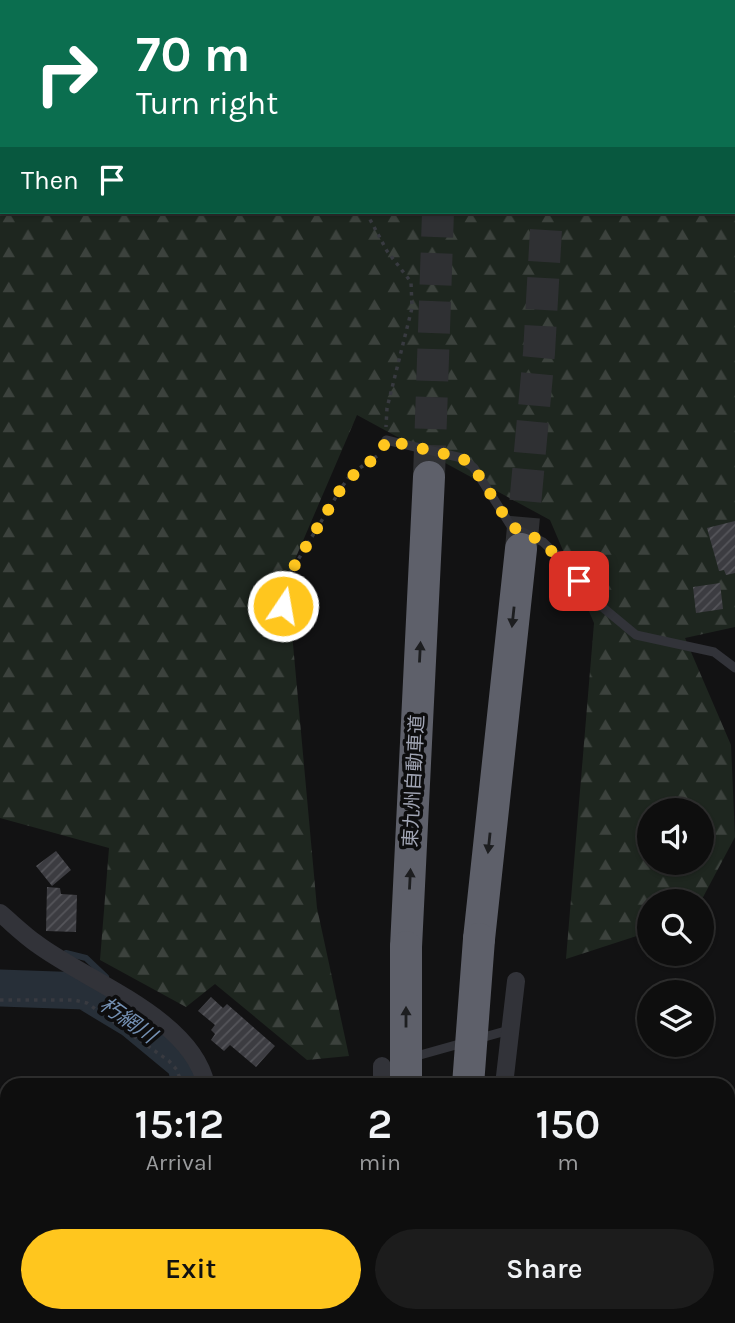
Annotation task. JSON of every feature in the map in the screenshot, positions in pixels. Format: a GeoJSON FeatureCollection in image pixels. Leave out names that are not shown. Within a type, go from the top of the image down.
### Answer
{"type":"FeatureCollection","features":[{"type":"Feature","properties":{"kind":"highway","name":"東九州自動車道"},"geometry":{"type":"LineString","coordinates":[[394,1075],[406,947],[429,477]]}},
{"type":"Feature","properties":{"kind":"highway"},"geometry":{"type":"LineString","coordinates":[[469,1078],[479,939],[521,549]]}},
{"type":"Feature","properties":{"kind":"street"},"geometry":{"type":"LineString","coordinates":[[0,913],[38,945],[107,984],[178,1037],[202,1065],[205,1078]]}},
{"type":"Feature","properties":{"kind":"street"},"geometry":{"type":"LineString","coordinates":[[505,1078],[516,981]]}},
{"type":"Feature","properties":{"kind":"lane"},"geometry":{"type":"LineString","coordinates":[[386,440],[462,458],[474,468],[511,526],[543,542],[564,562],[595,601],[636,635],[714,653],[735,667]]}},
{"type":"Feature","properties":{"kind":"lane"},"geometry":{"type":"LineString","coordinates":[[394,1075],[509,1030]]}},
{"type":"Feature","properties":{"kind":"path"},"geometry":{"type":"LineString","coordinates":[[283,606],[287,578],[342,487],[351,474],[383,452],[386,440],[387,408],[412,308],[411,282],[387,251],[367,214]]}},
{"type":"Feature","properties":{"kind":"path"},"geometry":{"type":"LineString","coordinates":[[0,1000],[74,1000],[88,1003],[169,1061],[180,1078]]}},
{"type":"Feature","properties":{"kind":"green space"},"geometry":{"type":"Polygon","coordinates":[[[0,214],[735,214],[735,627],[685,638],[731,745],[735,837],[707,889],[637,889],[637,936],[566,959],[594,623],[550,520],[357,415],[287,578],[317,908],[349,1056],[307,1060],[215,984],[186,1007],[100,960],[109,848],[0,818],[0,214]]]}},
{"type":"Feature","properties":{"kind":"building"},"geometry":{"type":"Polygon","coordinates":[[[735,521],[735,573],[726,575],[724,570],[719,571],[707,528],[735,521]]]}},
{"type":"Feature","properties":{"kind":"building"},"geometry":{"type":"Polygon","coordinates":[[[720,583],[723,609],[696,613],[693,587],[720,583]]]}},
{"type":"Feature","properties":{"kind":"building"},"geometry":{"type":"Polygon","coordinates":[[[56,851],[71,870],[52,886],[36,866],[56,851]]]}},
{"type":"Feature","properties":{"kind":"building"},"geometry":{"type":"Polygon","coordinates":[[[47,887],[60,888],[61,894],[77,895],[76,932],[46,931],[47,887]]]}},
{"type":"Feature","properties":{"kind":"building"},"geometry":{"type":"Polygon","coordinates":[[[211,997],[223,1008],[227,1004],[275,1046],[256,1067],[230,1045],[224,1051],[211,1040],[215,1034],[211,1030],[215,1025],[198,1011],[211,997]]]}},
{"type":"Feature","properties":{"kind":"waterway"},"geometry":{"type":"LineString","coordinates":[[66,953],[86,958],[106,977]]}},
{"type":"Feature","properties":{"kind":"waterway","name":"朽網川"},"geometry":{"type":"LineString","coordinates":[[0,988],[85,991],[133,1020],[185,1063],[189,1078]]}},
{"type":"Feature","properties":{"kind":"tunnel"},"geometry":{"type":"LineString","coordinates":[[429,477],[438,214]]}},
{"type":"Feature","properties":{"kind":"tunnel"},"geometry":{"type":"LineString","coordinates":[[521,549],[539,353],[547,214]]}},
{"type":"Feature","properties":{"kind":"route"},"geometry":{"type":"LineString","coordinates":[[283,606],[287,578],[342,487],[351,474],[383,452],[386,440],[462,458],[474,468],[501,515],[511,526],[543,542],[579,581]]}}]}
